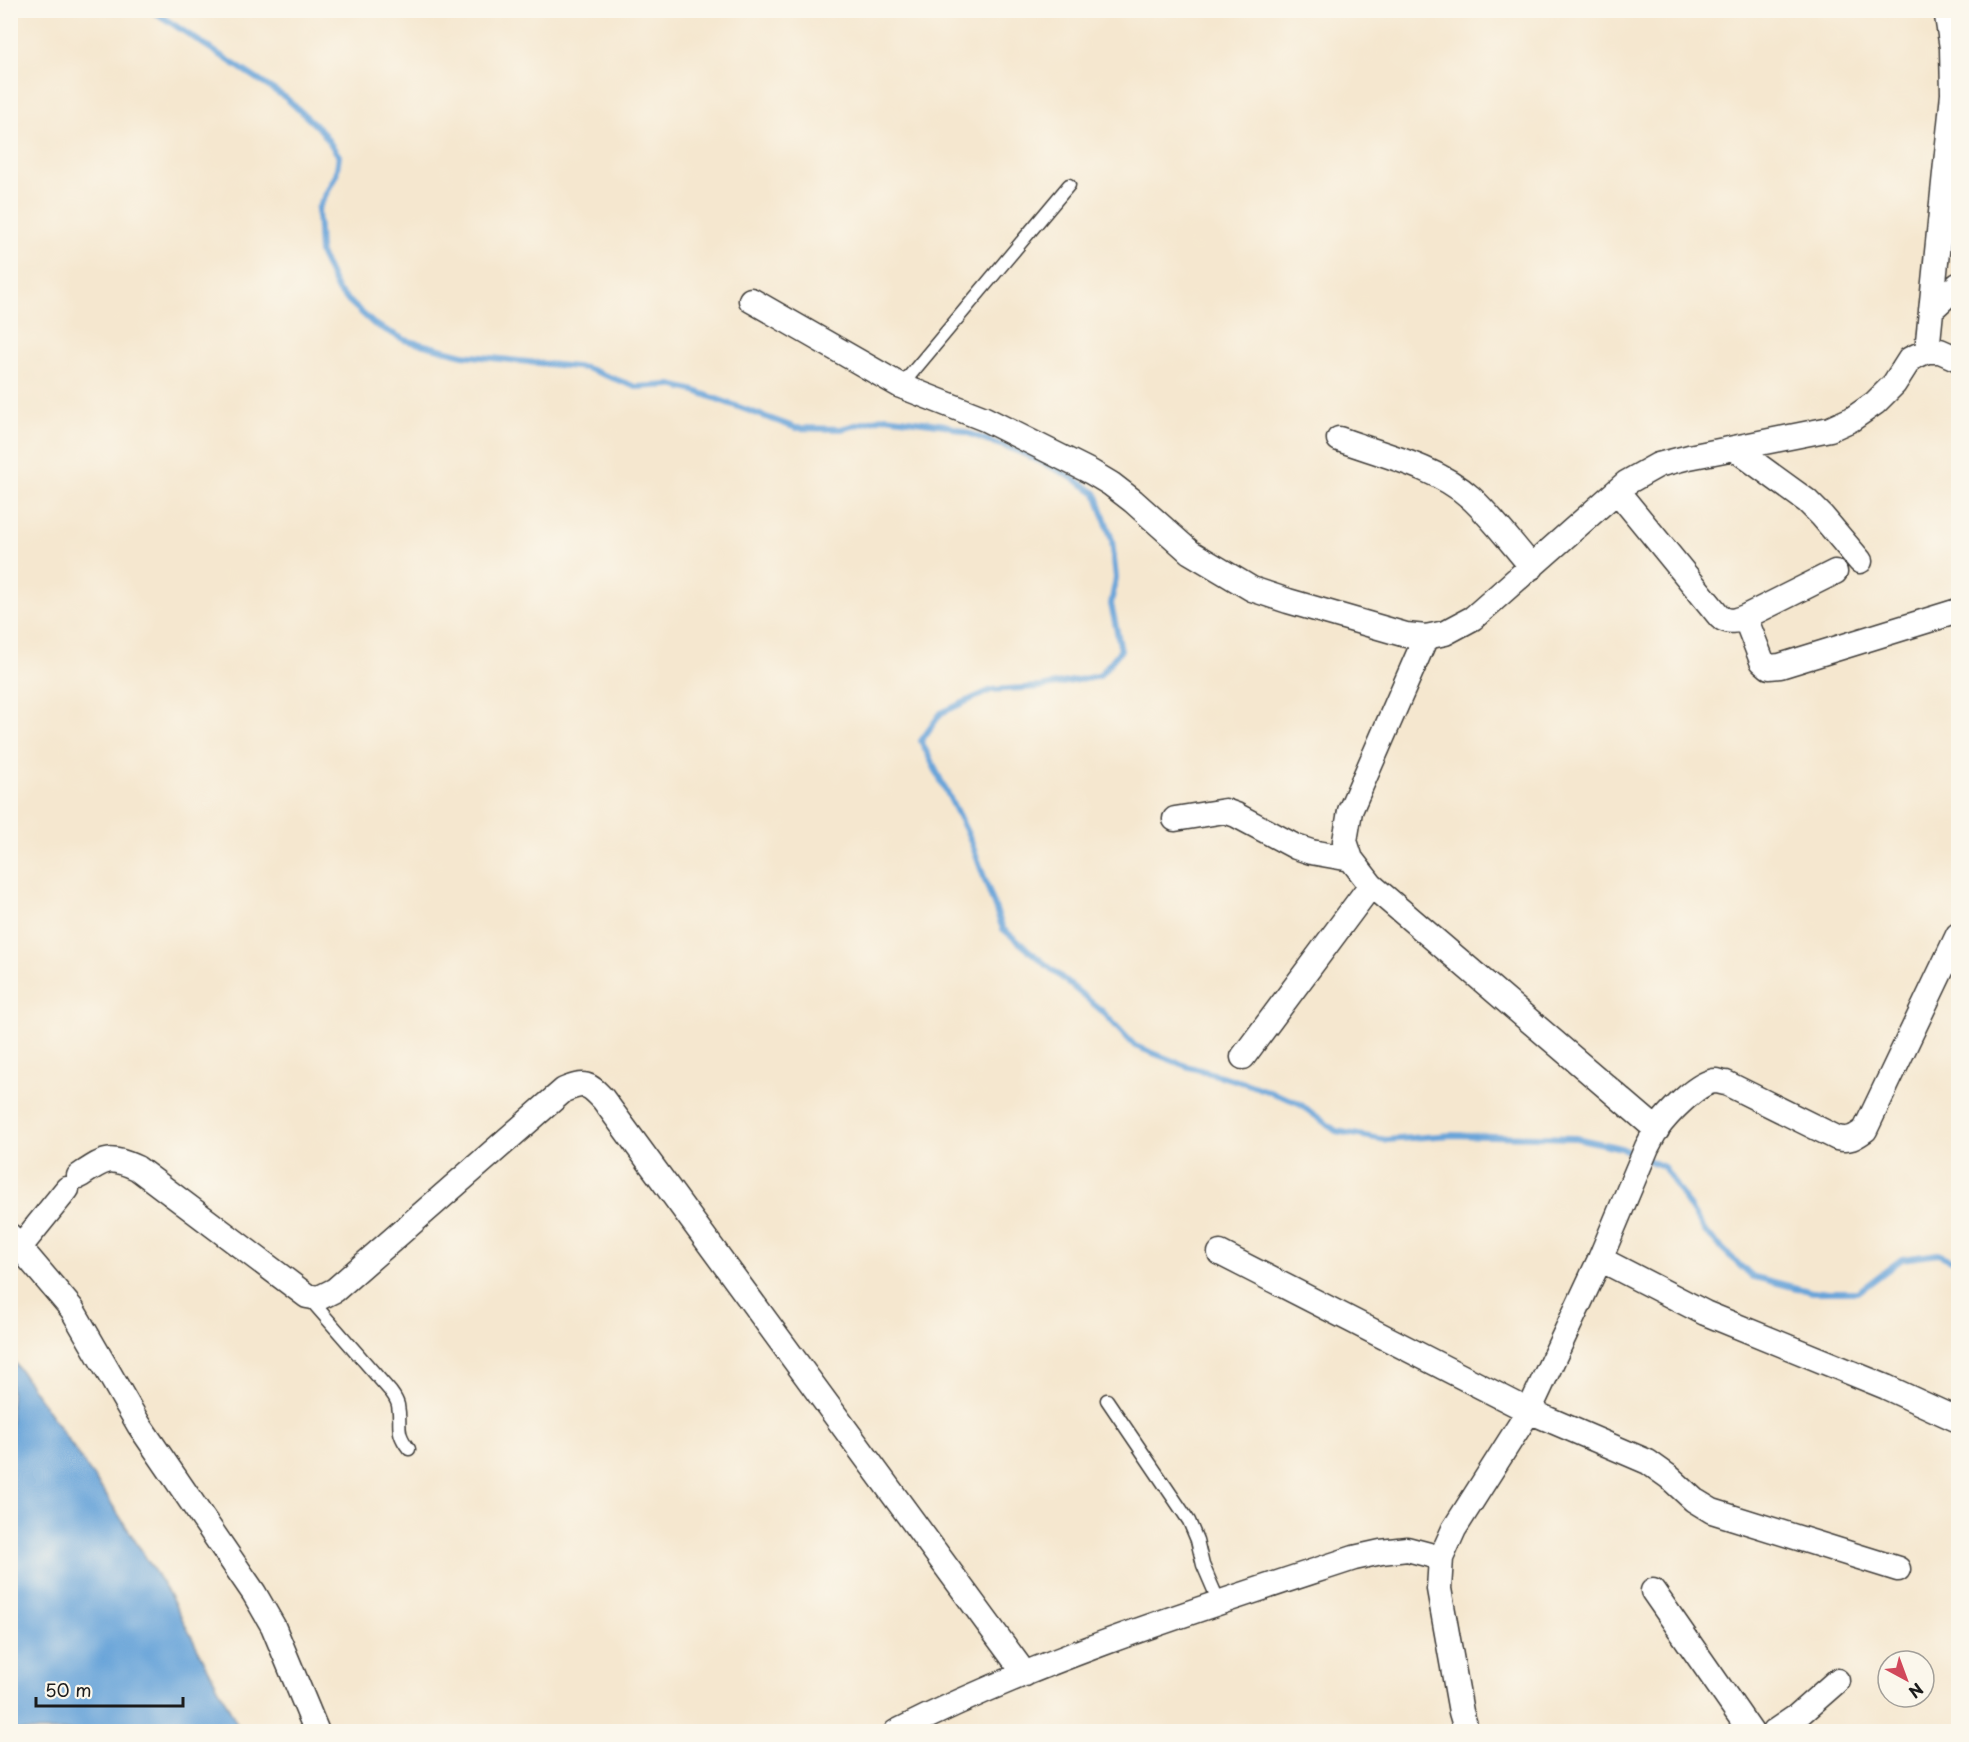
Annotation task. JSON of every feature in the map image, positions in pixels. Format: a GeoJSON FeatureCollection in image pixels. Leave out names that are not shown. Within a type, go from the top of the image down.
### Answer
{"type":"FeatureCollection","features":[{"type":"Feature","properties":{"kind":"street"},"geometry":{"type":"LineString","coordinates":[[1927,351],[1953,94],[1952,48],[1946,10]]}},
{"type":"Feature","properties":{"kind":"street"},"geometry":{"type":"LineString","coordinates":[[1931,310],[1959,285]]}},
{"type":"Feature","properties":{"kind":"street"},"geometry":{"type":"LineString","coordinates":[[752,300],[901,386],[985,419],[1091,472],[1125,495],[1190,552],[1222,573],[1252,588],[1288,601],[1406,635],[1426,637],[1445,633],[1473,618],[1626,483],[1658,465],[1830,429],[1875,403],[1894,384],[1910,359],[1927,351],[1940,351],[1959,360]]}},
{"type":"Feature","properties":{"kind":"street"},"geometry":{"type":"LineString","coordinates":[[1338,439],[1428,471],[1469,496],[1532,567]]}},
{"type":"Feature","properties":{"kind":"street"},"geometry":{"type":"LineString","coordinates":[[1734,448],[1807,501],[1860,561]]}},
{"type":"Feature","properties":{"kind":"street"},"geometry":{"type":"LineString","coordinates":[[1617,491],[1720,617],[1726,621],[1745,617],[1835,572]]}},
{"type":"Feature","properties":{"kind":"street"},"geometry":{"type":"LineString","coordinates":[[1745,617],[1762,661],[1769,667],[1780,666],[1959,611]]}},
{"type":"Feature","properties":{"kind":"street"},"geometry":{"type":"LineString","coordinates":[[1426,637],[1350,812],[1345,841],[1351,859],[1371,885],[1652,1138]]}},
{"type":"Feature","properties":{"kind":"street"},"geometry":{"type":"LineString","coordinates":[[1175,819],[1225,811],[1296,847],[1351,859]]}},
{"type":"Feature","properties":{"kind":"street"},"geometry":{"type":"LineString","coordinates":[[1243,1057],[1371,885]]}},
{"type":"Feature","properties":{"kind":"street"},"geometry":{"type":"LineString","coordinates":[[1467,1731],[1461,1712],[1439,1589],[1441,1558],[1454,1529],[1529,1411],[1600,1259],[1652,1138],[1676,1108],[1697,1089],[1716,1081],[1726,1083],[1838,1138],[1848,1140],[1857,1136],[1865,1130],[1959,934]]}},
{"type":"Feature","properties":{"kind":"street"},"geometry":{"type":"LineString","coordinates":[[317,1731],[273,1626],[254,1593],[139,1425],[72,1309],[15,1242],[73,1183],[102,1161],[118,1160],[137,1168],[307,1296],[320,1298],[335,1290],[564,1090],[582,1084],[591,1087],[617,1119],[1025,1674]]}},
{"type":"Feature","properties":{"kind":"street"},"geometry":{"type":"LineString","coordinates":[[1220,1253],[1529,1411],[1648,1462],[1669,1477],[1694,1500],[1712,1511],[1898,1569]]}},
{"type":"Feature","properties":{"kind":"street"},"geometry":{"type":"LineString","coordinates":[[1600,1259],[1705,1313],[1886,1387],[1959,1420]]}},
{"type":"Feature","properties":{"kind":"street"},"geometry":{"type":"LineString","coordinates":[[896,1731],[948,1706],[1106,1642],[1354,1558],[1407,1549],[1441,1558]]}},
{"type":"Feature","properties":{"kind":"street"},"geometry":{"type":"LineString","coordinates":[[1653,1591],[1751,1731]]}},
{"type":"Feature","properties":{"kind":"street"},"geometry":{"type":"LineString","coordinates":[[1774,1731],[1796,1717],[1837,1681]]}},
{"type":"Feature","properties":{"kind":"lane"},"geometry":{"type":"LineString","coordinates":[[901,386],[1069,185]]}},
{"type":"Feature","properties":{"kind":"lane"},"geometry":{"type":"LineString","coordinates":[[307,1296],[391,1392],[398,1404],[398,1430],[409,1449]]}},
{"type":"Feature","properties":{"kind":"lane"},"geometry":{"type":"LineString","coordinates":[[1107,1400],[1189,1521],[1197,1540],[1203,1565],[1219,1602]]}},
{"type":"Feature","properties":{"kind":"water"},"geometry":{"type":"Polygon","coordinates":[[[11,1357],[106,1495],[169,1594],[241,1731],[11,1731],[11,1357]]]}},
{"type":"Feature","properties":{"kind":"waterway"},"geometry":{"type":"LineString","coordinates":[[148,10],[286,98],[321,130],[339,156],[336,175],[318,209],[320,253],[338,291],[374,324],[405,340],[463,355],[586,368],[636,387],[671,385],[695,391],[796,428],[841,429],[886,417],[945,425],[1020,452],[1064,473],[1096,493],[1112,540],[1116,578],[1111,604],[1121,650],[1099,676],[1041,687],[991,690],[941,713],[921,741],[969,836],[1003,929],[1102,1011],[1135,1046],[1186,1066],[1245,1083],[1297,1102],[1336,1131],[1386,1140],[1451,1135],[1576,1138],[1621,1148],[1639,1156]]}},
{"type":"Feature","properties":{"kind":"waterway"},"geometry":{"type":"LineString","coordinates":[[1648,1160],[1664,1167],[1706,1233],[1751,1276],[1812,1292],[1858,1292],[1902,1259],[1938,1254],[1958,1263]]}}]}
